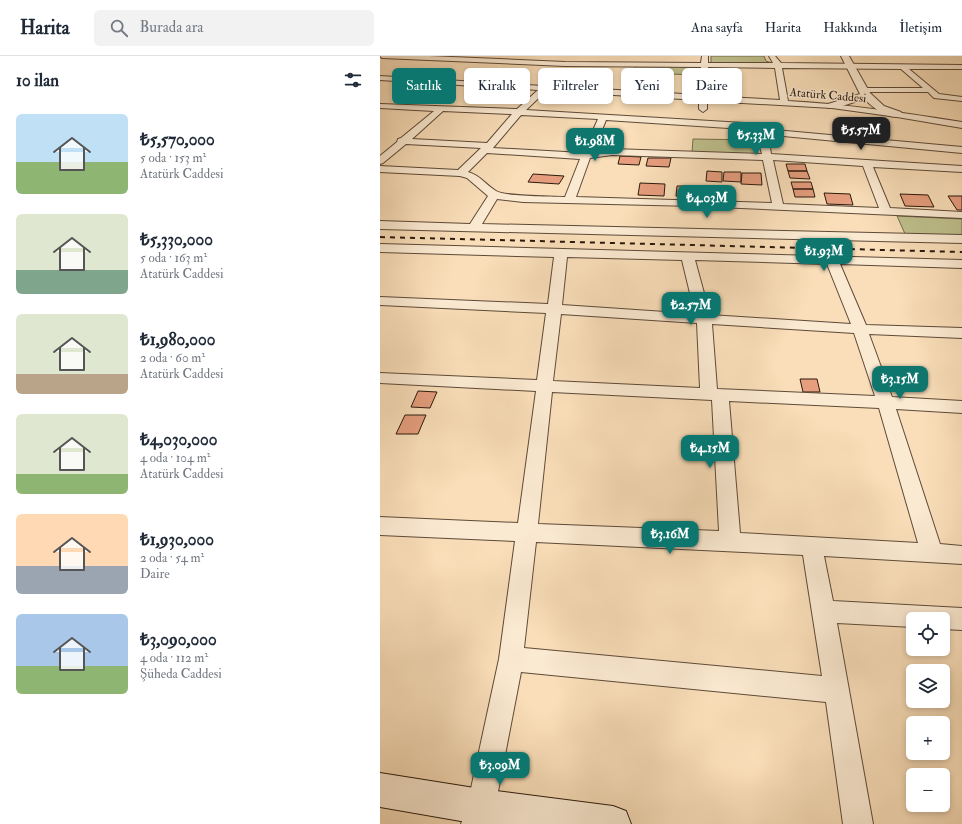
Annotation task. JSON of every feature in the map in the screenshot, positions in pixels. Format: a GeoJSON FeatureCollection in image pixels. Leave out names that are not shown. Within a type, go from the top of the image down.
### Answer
{"type":"FeatureCollection","features":[{"type":"Feature","properties":{"kind":"street"},"geometry":{"type":"LineString","coordinates":[[382,56],[492,61],[545,68]]}},
{"type":"Feature","properties":{"kind":"street"},"geometry":{"type":"LineString","coordinates":[[380,61],[388,56]]}},
{"type":"Feature","properties":{"kind":"street"},"geometry":{"type":"LineString","coordinates":[[492,61],[499,56]]}},
{"type":"Feature","properties":{"kind":"street"},"geometry":{"type":"LineString","coordinates":[[561,68],[570,56]]}},
{"type":"Feature","properties":{"kind":"street"},"geometry":{"type":"LineString","coordinates":[[638,64],[641,56]]}},
{"type":"Feature","properties":{"kind":"street"},"geometry":{"type":"LineString","coordinates":[[772,56],[778,65],[784,103]]}},
{"type":"Feature","properties":{"kind":"street"},"geometry":{"type":"LineString","coordinates":[[845,56],[865,92],[880,108],[897,114]]}},
{"type":"Feature","properties":{"kind":"street"},"geometry":{"type":"LineString","coordinates":[[915,58],[926,67]]}},
{"type":"Feature","properties":{"kind":"street"},"geometry":{"type":"LineString","coordinates":[[586,68],[705,60],[778,65],[962,67]]}},
{"type":"Feature","properties":{"kind":"street"},"geometry":{"type":"LineString","coordinates":[[903,67],[937,96],[962,99]]}},
{"type":"Feature","properties":{"kind":"street","name":"Atatürk Caddesi"},"geometry":{"type":"LineString","coordinates":[[380,78],[392,78]]}},
{"type":"Feature","properties":{"kind":"street"},"geometry":{"type":"LineString","coordinates":[[380,88],[392,79]]}},
{"type":"Feature","properties":{"kind":"street","name":"Atatürk Caddesi"},"geometry":{"type":"LineString","coordinates":[[456,82],[538,88]]}},
{"type":"Feature","properties":{"kind":"street"},"geometry":{"type":"LineString","coordinates":[[832,106],[865,92],[930,90]]}},
{"type":"Feature","properties":{"kind":"street","name":"Atatürk Caddesi"},"geometry":{"type":"LineString","coordinates":[[613,92],[682,97]]}},
{"type":"Feature","properties":{"kind":"street"},"geometry":{"type":"LineString","coordinates":[[461,173],[487,148],[519,112],[538,94]]}},
{"type":"Feature","properties":{"kind":"street","name":"Atatürk Caddesi"},"geometry":{"type":"LineString","coordinates":[[742,100],[832,106],[897,114],[962,125]]}},
{"type":"Feature","properties":{"kind":"street"},"geometry":{"type":"LineString","coordinates":[[755,101],[778,207]]}},
{"type":"Feature","properties":{"kind":"street"},"geometry":{"type":"LineString","coordinates":[[701,124],[703,104]]}},
{"type":"Feature","properties":{"kind":"street"},"geometry":{"type":"LineString","coordinates":[[380,106],[519,112],[701,124],[762,129],[961,151]]}},
{"type":"Feature","properties":{"kind":"street"},"geometry":{"type":"LineString","coordinates":[[380,161],[401,141],[441,108]]}},
{"type":"Feature","properties":{"kind":"street"},"geometry":{"type":"LineString","coordinates":[[569,200],[603,118]]}},
{"type":"Feature","properties":{"kind":"street"},"geometry":{"type":"LineString","coordinates":[[936,121],[961,151]]}},
{"type":"Feature","properties":{"kind":"street"},"geometry":{"type":"LineString","coordinates":[[401,141],[586,156],[612,152],[768,157],[962,169]]}},
{"type":"Feature","properties":{"kind":"street"},"geometry":{"type":"LineString","coordinates":[[867,162],[886,212]]}},
{"type":"Feature","properties":{"kind":"street"},"geometry":{"type":"LineString","coordinates":[[380,169],[461,173],[471,176],[494,195],[523,199],[719,204],[962,215]]}},
{"type":"Feature","properties":{"kind":"street"},"geometry":{"type":"LineString","coordinates":[[474,228],[494,195]]}},
{"type":"Feature","properties":{"kind":"street"},"geometry":{"type":"LineString","coordinates":[[719,204],[719,233]]}},
{"type":"Feature","properties":{"kind":"street"},"geometry":{"type":"LineString","coordinates":[[380,225],[962,239]]}},
{"type":"Feature","properties":{"kind":"street"},"geometry":{"type":"LineString","coordinates":[[380,248],[962,264]]}},
{"type":"Feature","properties":{"kind":"street"},"geometry":{"type":"LineString","coordinates":[[479,816],[511,659],[561,253]]}},
{"type":"Feature","properties":{"kind":"street"},"geometry":{"type":"LineString","coordinates":[[687,256],[704,319],[715,395],[730,541]]}},
{"type":"Feature","properties":{"kind":"street"},"geometry":{"type":"LineString","coordinates":[[832,260],[860,328],[886,403],[932,553]]}},
{"type":"Feature","properties":{"kind":"street"},"geometry":{"type":"LineString","coordinates":[[380,301],[554,309],[962,333]]}},
{"type":"Feature","properties":{"kind":"street"},"geometry":{"type":"LineString","coordinates":[[380,378],[962,408]]}},
{"type":"Feature","properties":{"kind":"street"},"geometry":{"type":"LineString","coordinates":[[380,526],[730,541],[962,555]]}},
{"type":"Feature","properties":{"kind":"street"},"geometry":{"type":"LineString","coordinates":[[812,546],[824,611],[858,824]]}},
{"type":"Feature","properties":{"kind":"street"},"geometry":{"type":"LineString","coordinates":[[824,611],[962,619]]}},
{"type":"Feature","properties":{"kind":"street"},"geometry":{"type":"LineString","coordinates":[[511,659],[837,690]]}},
{"type":"Feature","properties":{"kind":"street"},"geometry":{"type":"LineString","coordinates":[[380,790],[479,816],[613,824]]}},
{"type":"Feature","properties":{"kind":"green space"},"geometry":{"type":"Polygon","coordinates":[[[711,56],[764,56],[766,61],[772,63],[711,63],[711,56]]]}},
{"type":"Feature","properties":{"kind":"green space"},"geometry":{"type":"Polygon","coordinates":[[[635,66],[701,67],[682,68],[682,74],[674,74],[674,68],[635,68],[635,66]]]}},
{"type":"Feature","properties":{"kind":"green space"},"geometry":{"type":"Polygon","coordinates":[[[693,139],[756,140],[758,154],[692,152],[693,139]]]}},
{"type":"Feature","properties":{"kind":"green space"},"geometry":{"type":"Polygon","coordinates":[[[897,216],[962,219],[962,237],[906,236],[897,216]]]}},
{"type":"Feature","properties":{"kind":"building"},"geometry":{"type":"Polygon","coordinates":[[[620,156],[641,157],[639,165],[618,164],[620,156]]]}},
{"type":"Feature","properties":{"kind":"building"},"geometry":{"type":"Polygon","coordinates":[[[648,158],[671,158],[669,167],[646,166],[648,158]]]}},
{"type":"Feature","properties":{"kind":"building"},"geometry":{"type":"Polygon","coordinates":[[[786,164],[805,164],[807,171],[788,171],[786,164]]]}},
{"type":"Feature","properties":{"kind":"building"},"geometry":{"type":"Polygon","coordinates":[[[707,171],[722,172],[722,182],[706,181],[707,171]]]}},
{"type":"Feature","properties":{"kind":"building"},"geometry":{"type":"Polygon","coordinates":[[[788,171],[807,171],[810,179],[790,178],[788,171]]]}},
{"type":"Feature","properties":{"kind":"building"},"geometry":{"type":"Polygon","coordinates":[[[724,172],[741,172],[741,182],[723,181],[724,172]]]}},
{"type":"Feature","properties":{"kind":"building"},"geometry":{"type":"Polygon","coordinates":[[[742,173],[761,173],[762,185],[741,184],[742,173]]]}},
{"type":"Feature","properties":{"kind":"building"},"geometry":{"type":"Polygon","coordinates":[[[533,174],[564,176],[559,184],[528,182],[533,174]]]}},
{"type":"Feature","properties":{"kind":"building"},"geometry":{"type":"Polygon","coordinates":[[[791,182],[811,182],[813,189],[793,189],[791,182]]]}},
{"type":"Feature","properties":{"kind":"building"},"geometry":{"type":"Polygon","coordinates":[[[640,183],[665,184],[664,196],[638,195],[640,183]]]}},
{"type":"Feature","properties":{"kind":"building"},"geometry":{"type":"Polygon","coordinates":[[[677,186],[701,186],[701,197],[676,196],[677,186]]]}},
{"type":"Feature","properties":{"kind":"building"},"geometry":{"type":"Polygon","coordinates":[[[793,189],[813,189],[815,197],[795,197],[793,189]]]}},
{"type":"Feature","properties":{"kind":"building"},"geometry":{"type":"Polygon","coordinates":[[[824,193],[850,194],[853,205],[827,204],[824,193]]]}},
{"type":"Feature","properties":{"kind":"building"},"geometry":{"type":"Polygon","coordinates":[[[900,194],[928,195],[934,207],[905,206],[900,194]]]}},
{"type":"Feature","properties":{"kind":"building"},"geometry":{"type":"Polygon","coordinates":[[[948,196],[962,196],[962,210],[957,210],[948,196]]]}},
{"type":"Feature","properties":{"kind":"building"},"geometry":{"type":"Polygon","coordinates":[[[800,379],[817,379],[820,392],[803,392],[800,379]]]}},
{"type":"Feature","properties":{"kind":"building"},"geometry":{"type":"Polygon","coordinates":[[[418,391],[437,392],[430,408],[411,407],[418,391]]]}},
{"type":"Feature","properties":{"kind":"building"},"geometry":{"type":"Polygon","coordinates":[[[405,415],[426,415],[418,434],[396,434],[405,415]]]}},
{"type":"Feature","properties":{"kind":"railway"},"geometry":{"type":"LineString","coordinates":[[380,237],[962,252]]}}]}
